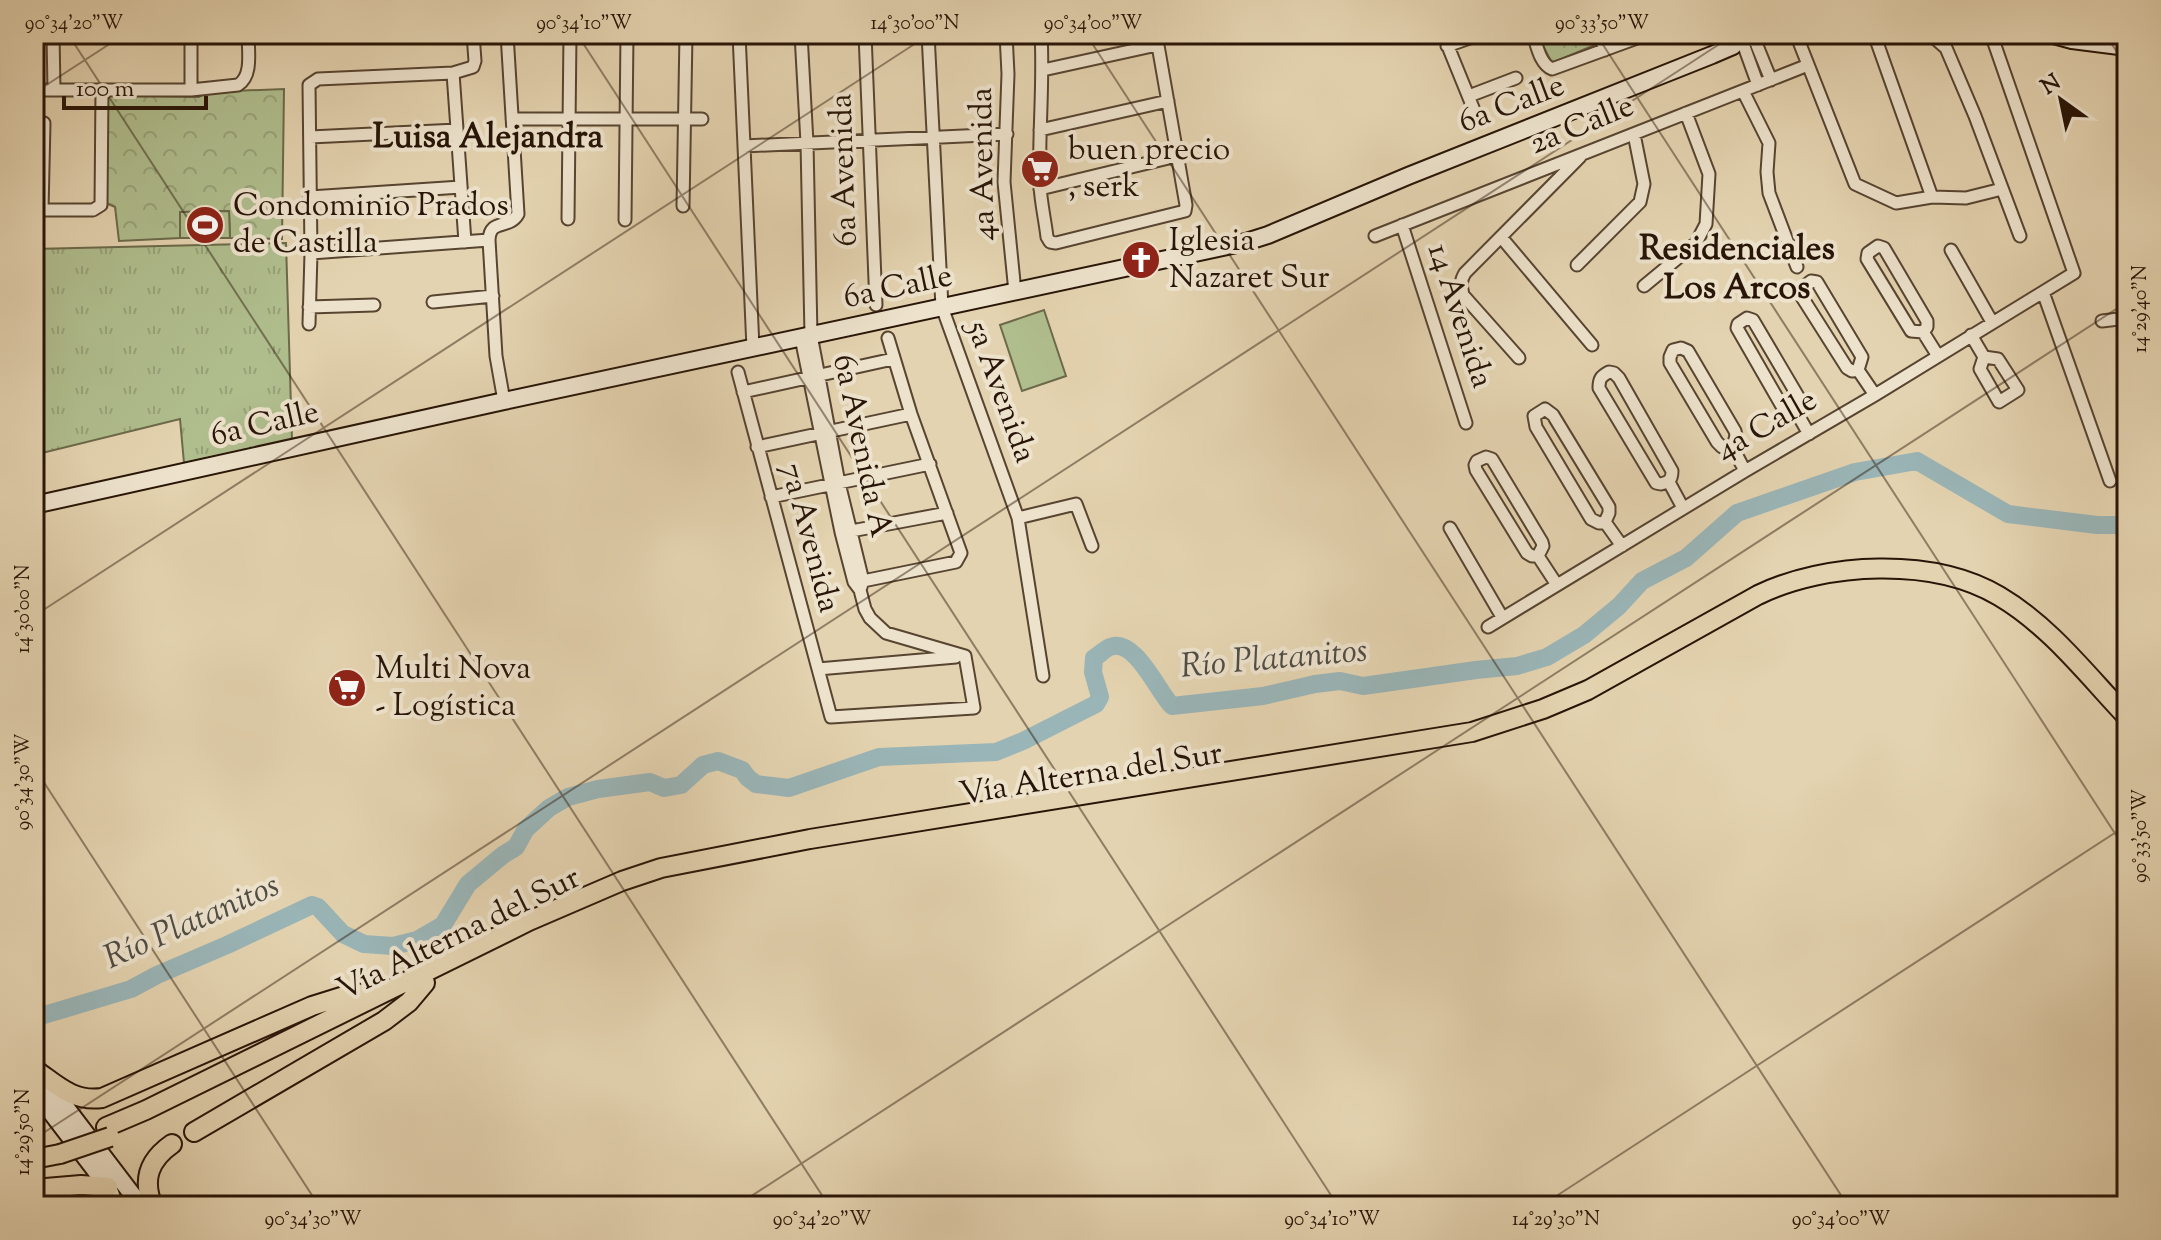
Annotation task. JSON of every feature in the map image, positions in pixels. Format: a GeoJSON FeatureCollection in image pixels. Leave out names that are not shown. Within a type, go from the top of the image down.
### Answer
{"type":"FeatureCollection","features":[{"type":"Feature","properties":{"kind":"highway","name":"Vía Alterna del Sur"},"geometry":{"type":"LineString","coordinates":[[108,1132],[146,1110],[529,921],[622,881],[661,868],[810,839],[1454,736],[1500,724],[1588,690],[1767,591],[1824,575],[1856,569],[1911,569],[1961,581],[1998,595],[2127,717]]}},
{"type":"Feature","properties":{"kind":"highway","name":"Vía Alterna del Sur"},"geometry":{"type":"LineString","coordinates":[[34,1159],[151,1120],[558,918],[618,894],[684,873],[1474,743],[1559,715],[1761,604],[1826,584],[1871,578],[1897,579],[1958,590],[2005,612],[2050,642]]}},
{"type":"Feature","properties":{"kind":"highway","name":"Vía Alterna del Sur"},"geometry":{"type":"LineString","coordinates":[[2070,661],[2127,732]]}},
{"type":"Feature","properties":{"kind":"highway"},"geometry":{"type":"LineString","coordinates":[[194,1132],[384,1021],[409,1002],[425,983]]}},
{"type":"Feature","properties":{"kind":"highway"},"geometry":{"type":"LineString","coordinates":[[36,1068],[72,1095],[86,1099],[102,1098],[312,1006],[358,993],[388,990]]}},
{"type":"Feature","properties":{"kind":"highway"},"geometry":{"type":"LineString","coordinates":[[153,1206],[148,1194],[149,1172],[159,1153],[172,1144]]}},
{"type":"Feature","properties":{"kind":"highway","name":"Vía Alterna del Sur"},"geometry":{"type":"LineString","coordinates":[[34,1148],[58,1149]]}},
{"type":"Feature","properties":{"kind":"highway"},"geometry":{"type":"LineString","coordinates":[[34,1189],[81,1185],[108,1187]]}},
{"type":"Feature","properties":{"kind":"main road"},"geometry":{"type":"LineString","coordinates":[[2050,34],[2127,47]]}},
{"type":"Feature","properties":{"kind":"main road","name":"6a Calle"},"geometry":{"type":"LineString","coordinates":[[34,505],[504,401],[1218,250],[1268,235],[1712,55],[1733,46],[1743,35]]}},
{"type":"Feature","properties":{"kind":"main road"},"geometry":{"type":"LineString","coordinates":[[36,1068],[141,1206]]}},
{"type":"Feature","properties":{"kind":"main road"},"geometry":{"type":"LineString","coordinates":[[34,1090],[108,1187],[115,1206]]}},
{"type":"Feature","properties":{"kind":"street"},"geometry":{"type":"LineString","coordinates":[[53,34],[54,90]]}},
{"type":"Feature","properties":{"kind":"street"},"geometry":{"type":"LineString","coordinates":[[191,34],[191,90]]}},
{"type":"Feature","properties":{"kind":"street"},"geometry":{"type":"LineString","coordinates":[[34,90],[191,90],[238,85],[248,75],[248,34]]}},
{"type":"Feature","properties":{"kind":"street"},"geometry":{"type":"LineString","coordinates":[[309,324],[308,89],[318,79],[465,71],[473,67],[475,61],[473,34]]}},
{"type":"Feature","properties":{"kind":"street"},"geometry":{"type":"LineString","coordinates":[[504,401],[496,356],[489,240],[493,228],[515,219],[518,214],[507,34]]}},
{"type":"Feature","properties":{"kind":"street"},"geometry":{"type":"LineString","coordinates":[[568,219],[570,34]]}},
{"type":"Feature","properties":{"kind":"street"},"geometry":{"type":"LineString","coordinates":[[625,220],[627,34]]}},
{"type":"Feature","properties":{"kind":"street"},"geometry":{"type":"LineString","coordinates":[[683,206],[686,34]]}},
{"type":"Feature","properties":{"kind":"street"},"geometry":{"type":"LineString","coordinates":[[739,34],[753,348]]}},
{"type":"Feature","properties":{"kind":"street","name":"6a Avenida A"},"geometry":{"type":"LineString","coordinates":[[801,34],[807,143],[806,336],[835,484],[859,584],[870,618],[886,633],[965,656]]}},
{"type":"Feature","properties":{"kind":"street","name":"6a Avenida"},"geometry":{"type":"LineString","coordinates":[[865,34],[876,305]]}},
{"type":"Feature","properties":{"kind":"street","name":"5a Avenida"},"geometry":{"type":"LineString","coordinates":[[928,34],[942,307],[1018,518],[1043,676]]}},
{"type":"Feature","properties":{"kind":"street","name":"4a Avenida"},"geometry":{"type":"LineString","coordinates":[[1006,34],[1008,74],[1004,182],[1015,292]]}},
{"type":"Feature","properties":{"kind":"street"},"geometry":{"type":"LineString","coordinates":[[1041,34],[1040,189],[1050,242],[1185,211],[1156,39],[1043,70]]}},
{"type":"Feature","properties":{"kind":"street"},"geometry":{"type":"LineString","coordinates":[[1478,120],[1445,40],[1481,34]]}},
{"type":"Feature","properties":{"kind":"street"},"geometry":{"type":"LineString","coordinates":[[1533,34],[1543,63],[1552,69],[1648,34]]}},
{"type":"Feature","properties":{"kind":"street"},"geometry":{"type":"LineString","coordinates":[[1599,34],[1605,50]]}},
{"type":"Feature","properties":{"kind":"street"},"geometry":{"type":"LineString","coordinates":[[1796,34],[1855,184],[1896,203],[1932,197],[1966,198],[2002,189]]}},
{"type":"Feature","properties":{"kind":"street"},"geometry":{"type":"LineString","coordinates":[[1874,34],[1932,197]]}},
{"type":"Feature","properties":{"kind":"street","name":"4a Calle"},"geometry":{"type":"LineString","coordinates":[[1488,627],[2074,273],[1991,34]]}},
{"type":"Feature","properties":{"kind":"street"},"geometry":{"type":"LineString","coordinates":[[1743,35],[1756,43],[1771,80]]}},
{"type":"Feature","properties":{"kind":"street"},"geometry":{"type":"LineString","coordinates":[[1743,35],[1758,85]]}},
{"type":"Feature","properties":{"kind":"street"},"geometry":{"type":"LineString","coordinates":[[1935,37],[1946,48],[2020,236]]}},
{"type":"Feature","properties":{"kind":"street","name":"2a Calle"},"geometry":{"type":"LineString","coordinates":[[1375,236],[1808,65]]}},
{"type":"Feature","properties":{"kind":"street"},"geometry":{"type":"LineString","coordinates":[[453,73],[465,242]]}},
{"type":"Feature","properties":{"kind":"street"},"geometry":{"type":"LineString","coordinates":[[1469,96],[1516,78]]}},
{"type":"Feature","properties":{"kind":"street"},"geometry":{"type":"LineString","coordinates":[[44,123],[38,210],[93,210],[99,207],[102,202],[102,91]]}},
{"type":"Feature","properties":{"kind":"street"},"geometry":{"type":"LineString","coordinates":[[1743,91],[1769,143],[1769,193],[1797,267]]}},
{"type":"Feature","properties":{"kind":"street"},"geometry":{"type":"LineString","coordinates":[[1040,130],[1168,101]]}},
{"type":"Feature","properties":{"kind":"street"},"geometry":{"type":"LineString","coordinates":[[1644,286],[1696,243],[1706,224],[1709,174],[1686,113]]}},
{"type":"Feature","properties":{"kind":"street"},"geometry":{"type":"LineString","coordinates":[[512,119],[702,119]]}},
{"type":"Feature","properties":{"kind":"street"},"geometry":{"type":"LineString","coordinates":[[310,137],[457,130]]}},
{"type":"Feature","properties":{"kind":"street"},"geometry":{"type":"LineString","coordinates":[[744,146],[1007,134]]}},
{"type":"Feature","properties":{"kind":"street"},"geometry":{"type":"LineString","coordinates":[[1577,265],[1640,202],[1644,184],[1634,134]]}},
{"type":"Feature","properties":{"kind":"street"},"geometry":{"type":"LineString","coordinates":[[1519,358],[1463,295],[1460,285],[1465,273],[1583,154]]}},
{"type":"Feature","properties":{"kind":"street"},"geometry":{"type":"LineString","coordinates":[[1040,189],[1177,156]]}},
{"type":"Feature","properties":{"kind":"street"},"geometry":{"type":"LineString","coordinates":[[310,197],[461,187]]}},
{"type":"Feature","properties":{"kind":"street","name":"14 Avenida"},"geometry":{"type":"LineString","coordinates":[[1402,225],[1466,423]]}},
{"type":"Feature","properties":{"kind":"street"},"geometry":{"type":"LineString","coordinates":[[1501,237],[1592,345]]}},
{"type":"Feature","properties":{"kind":"street"},"geometry":{"type":"LineString","coordinates":[[311,253],[489,240]]}},
{"type":"Feature","properties":{"kind":"street"},"geometry":{"type":"LineString","coordinates":[[1878,246],[1884,248],[1927,321],[1923,332],[1911,331],[1867,259],[1872,249],[1878,246]]}},
{"type":"Feature","properties":{"kind":"street"},"geometry":{"type":"LineString","coordinates":[[1951,250],[1992,322]]}},
{"type":"Feature","properties":{"kind":"street"},"geometry":{"type":"LineString","coordinates":[[1811,281],[1817,282],[1862,357],[1858,370],[1847,368],[1800,294],[1801,289],[1811,281]]}},
{"type":"Feature","properties":{"kind":"street"},"geometry":{"type":"LineString","coordinates":[[2043,292],[2110,481]]}},
{"type":"Feature","properties":{"kind":"street"},"geometry":{"type":"LineString","coordinates":[[433,302],[493,296]]}},
{"type":"Feature","properties":{"kind":"street"},"geometry":{"type":"LineString","coordinates":[[309,307],[374,305]]}},
{"type":"Feature","properties":{"kind":"street"},"geometry":{"type":"LineString","coordinates":[[1747,318],[1753,320],[1799,398],[1794,408],[1783,408],[1737,328],[1747,318]]}},
{"type":"Feature","properties":{"kind":"street"},"geometry":{"type":"LineString","coordinates":[[2102,321],[2127,318]]}},
{"type":"Feature","properties":{"kind":"street"},"geometry":{"type":"LineString","coordinates":[[1923,332],[1938,356]]}},
{"type":"Feature","properties":{"kind":"street"},"geometry":{"type":"LineString","coordinates":[[1971,335],[1984,357]]}},
{"type":"Feature","properties":{"kind":"street"},"geometry":{"type":"LineString","coordinates":[[859,584],[956,562],[961,553],[911,414],[888,338]]}},
{"type":"Feature","properties":{"kind":"street"},"geometry":{"type":"LineString","coordinates":[[1733,448],[1722,447],[1717,442],[1670,363],[1673,350],[1681,348],[1688,351],[1735,431],[1733,448],[1745,471]]}},
{"type":"Feature","properties":{"kind":"street"},"geometry":{"type":"LineString","coordinates":[[743,392],[893,359]]}},
{"type":"Feature","properties":{"kind":"street"},"geometry":{"type":"LineString","coordinates":[[1858,370],[1875,395]]}},
{"type":"Feature","properties":{"kind":"street","name":"7a Avenida"},"geometry":{"type":"LineString","coordinates":[[738,372],[831,717],[974,708],[965,656]]}},
{"type":"Feature","properties":{"kind":"street"},"geometry":{"type":"LineString","coordinates":[[1609,372],[1619,378],[1672,471],[1669,482],[1656,483],[1599,388],[1602,375],[1609,372]]}},
{"type":"Feature","properties":{"kind":"street"},"geometry":{"type":"LineString","coordinates":[[1794,408],[1809,434]]}},
{"type":"Feature","properties":{"kind":"street"},"geometry":{"type":"LineString","coordinates":[[1545,409],[1553,415],[1609,507],[1605,522],[1591,519],[1536,427],[1534,416],[1545,409]]}},
{"type":"Feature","properties":{"kind":"street"},"geometry":{"type":"LineString","coordinates":[[757,447],[911,414]]}},
{"type":"Feature","properties":{"kind":"street"},"geometry":{"type":"LineString","coordinates":[[1480,459],[1492,459],[1542,542],[1538,556],[1527,553],[1476,470],[1475,465],[1480,459]]}},
{"type":"Feature","properties":{"kind":"street"},"geometry":{"type":"LineString","coordinates":[[771,497],[930,464]]}},
{"type":"Feature","properties":{"kind":"street"},"geometry":{"type":"LineString","coordinates":[[1669,482],[1683,508]]}},
{"type":"Feature","properties":{"kind":"street"},"geometry":{"type":"LineString","coordinates":[[1018,518],[1076,504],[1092,546]]}},
{"type":"Feature","properties":{"kind":"street"},"geometry":{"type":"LineString","coordinates":[[846,532],[947,513]]}},
{"type":"Feature","properties":{"kind":"street"},"geometry":{"type":"LineString","coordinates":[[1605,522],[1622,546]]}},
{"type":"Feature","properties":{"kind":"street"},"geometry":{"type":"LineString","coordinates":[[1450,528],[1502,617]]}},
{"type":"Feature","properties":{"kind":"street"},"geometry":{"type":"LineString","coordinates":[[1538,556],[1557,585]]}},
{"type":"Feature","properties":{"kind":"street"},"geometry":{"type":"LineString","coordinates":[[818,669],[965,656]]}},
{"type":"Feature","properties":{"kind":"green space"},"geometry":{"type":"Polygon","coordinates":[[[1549,34],[1592,34],[1597,44],[1552,63],[1539,38],[1549,34]]]}},
{"type":"Feature","properties":{"kind":"green space","name":"Condominio Prados de Castilla"},"geometry":{"type":"Polygon","coordinates":[[[284,89],[282,239],[230,238],[229,211],[180,212],[180,238],[119,241],[115,207],[106,203],[107,95],[199,97],[208,92],[284,89]]]}},
{"type":"Feature","properties":{"kind":"green space","name":"Condominio Prados de Castilla"},"geometry":{"type":"Polygon","coordinates":[[[229,211],[230,238],[180,238],[180,212],[229,211]]]}},
{"type":"Feature","properties":{"kind":"green space"},"geometry":{"type":"Polygon","coordinates":[[[286,243],[292,440],[184,463],[180,419],[34,455],[34,249],[286,243]]]}},
{"type":"Feature","properties":{"kind":"green space"},"geometry":{"type":"Polygon","coordinates":[[[1044,310],[1066,376],[1022,391],[1000,325],[1044,310]]]}},
{"type":"Feature","properties":{"kind":"waterway","name":"Río Platanitos"},"geometry":{"type":"LineString","coordinates":[[34,1018],[131,989],[312,905],[318,907],[343,934],[364,944],[393,946],[417,940],[443,925],[468,884],[516,847],[526,829],[549,808],[568,797],[598,789],[650,782],[664,788],[681,785],[703,765],[718,761],[742,770],[756,784],[789,788],[879,757],[996,752],[1096,704],[1100,697],[1093,672],[1094,658],[1110,647],[1119,646],[1137,658],[1172,706],[1263,696],[1340,681],[1363,686],[1517,666],[1547,657],[1584,635],[1619,606],[1642,581],[1686,558],[1737,513],[1855,472],[1917,461],[2008,514],[2097,525],[2127,525]]}},
{"type":"Feature","properties":{"kind":"place","name":"buen precio , serk"},"geometry":{"type":"Point","coordinates":[1040,169]}},
{"type":"Feature","properties":{"kind":"place","name":"Condominio Prados de Castilla"},"geometry":{"type":"Point","coordinates":[205,225]}},
{"type":"Feature","properties":{"kind":"place","name":"Iglesia Nazaret Sur"},"geometry":{"type":"Point","coordinates":[1141,260]}},
{"type":"Feature","properties":{"kind":"place","name":"Multi Nova - Logística"},"geometry":{"type":"Point","coordinates":[347,688]}},
{"type":"Feature","properties":{"kind":"district","name":"Luisa Alejandra"},"geometry":{"type":"Point","coordinates":[488,138]}},
{"type":"Feature","properties":{"kind":"district","name":"Residenciales Los Arcos"},"geometry":{"type":"Point","coordinates":[1737,270]}}]}
